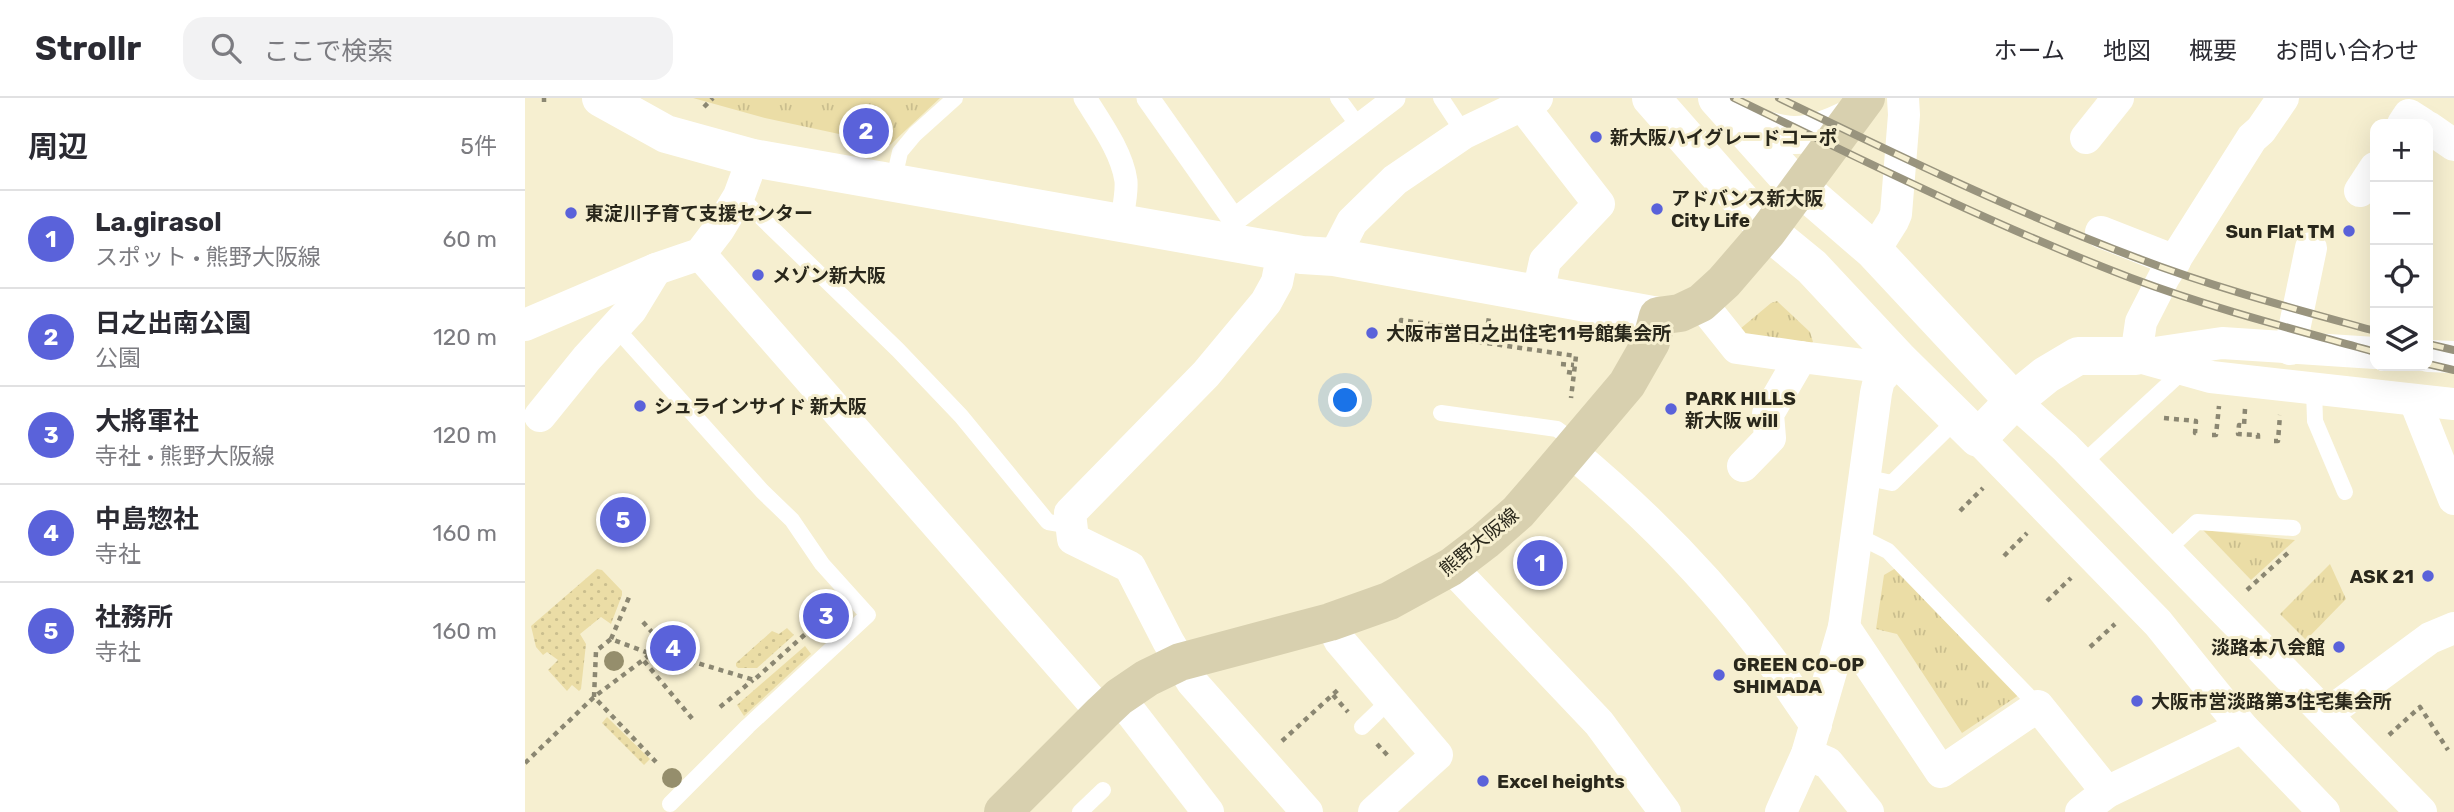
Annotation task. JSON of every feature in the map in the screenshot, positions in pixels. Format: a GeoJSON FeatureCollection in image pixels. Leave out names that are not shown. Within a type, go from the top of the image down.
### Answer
{"type":"FeatureCollection","features":[{"type":"Feature","properties":{"kind":"main road"},"geometry":{"type":"LineString","coordinates":[[1658,316],[1680,313],[1701,303],[1724,282],[1768,231],[1859,108]]}},
{"type":"Feature","properties":{"kind":"main road","name":"熊野大阪線"},"geometry":{"type":"LineString","coordinates":[[1010,810],[1110,705],[1147,678],[1180,662],[1330,622],[1389,601],[1451,567],[1518,512],[1565,441],[1627,384],[1651,342],[1658,316]]}},
{"type":"Feature","properties":{"kind":"street"},"geometry":{"type":"LineString","coordinates":[[601,98],[666,134],[753,158],[1121,224],[1231,231],[1283,252],[1334,257],[1658,316]]}},
{"type":"Feature","properties":{"kind":"street"},"geometry":{"type":"LineString","coordinates":[[1085,98],[1100,122],[1126,179],[1121,224]]}},
{"type":"Feature","properties":{"kind":"street"},"geometry":{"type":"LineString","coordinates":[[1148,98],[1231,231]]}},
{"type":"Feature","properties":{"kind":"street"},"geometry":{"type":"LineString","coordinates":[[1231,231],[1357,124],[1394,98]]}},
{"type":"Feature","properties":{"kind":"street"},"geometry":{"type":"LineString","coordinates":[[1651,98],[1768,231],[1812,267],[1898,359],[2158,623],[2242,727],[2324,812]]}},
{"type":"Feature","properties":{"kind":"street"},"geometry":{"type":"LineString","coordinates":[[1874,251],[1896,214],[1903,98]]}},
{"type":"Feature","properties":{"kind":"street"},"geometry":{"type":"LineString","coordinates":[[2086,138],[2118,98]]}},
{"type":"Feature","properties":{"kind":"street"},"geometry":{"type":"LineString","coordinates":[[2136,356],[2141,322],[2175,261],[2252,138],[2261,130],[2283,98]]}},
{"type":"Feature","properties":{"kind":"street"},"geometry":{"type":"LineString","coordinates":[[1334,257],[1352,222],[1395,180],[1464,133],[1530,102],[1598,204],[1545,261],[1538,293]]}},
{"type":"Feature","properties":{"kind":"street"},"geometry":{"type":"LineString","coordinates":[[1726,108],[1761,129],[1809,136],[1829,130],[1859,108]]}},
{"type":"Feature","properties":{"kind":"street"},"geometry":{"type":"LineString","coordinates":[[1726,108],[1785,174],[1874,251],[2014,401],[2081,465],[2421,812]]}},
{"type":"Feature","properties":{"kind":"street"},"geometry":{"type":"LineString","coordinates":[[2433,130],[2454,145]]}},
{"type":"Feature","properties":{"kind":"street"},"geometry":{"type":"LineString","coordinates":[[525,325],[656,269],[700,254],[739,196],[753,158]]}},
{"type":"Feature","properties":{"kind":"street"},"geometry":{"type":"LineString","coordinates":[[2101,232],[2175,261]]}},
{"type":"Feature","properties":{"kind":"street"},"geometry":{"type":"LineString","coordinates":[[2290,349],[2311,248]]}},
{"type":"Feature","properties":{"kind":"street"},"geometry":{"type":"LineString","coordinates":[[1283,252],[1277,282],[1266,302],[1206,374],[1070,513],[1073,539],[1130,567],[1192,682],[1228,727],[1261,760],[1291,803]]}},
{"type":"Feature","properties":{"kind":"street"},"geometry":{"type":"LineString","coordinates":[[700,254],[1208,812]]}},
{"type":"Feature","properties":{"kind":"street"},"geometry":{"type":"LineString","coordinates":[[540,416],[587,358],[631,310],[656,269]]}},
{"type":"Feature","properties":{"kind":"street"},"geometry":{"type":"LineString","coordinates":[[1701,303],[1737,348],[1864,365],[1898,359]]}},
{"type":"Feature","properties":{"kind":"street"},"geometry":{"type":"LineString","coordinates":[[1968,428],[2014,401],[2046,375],[2078,356],[2136,356],[2222,343],[2370,354]]}},
{"type":"Feature","properties":{"kind":"street"},"geometry":{"type":"LineString","coordinates":[[2136,356],[2211,377],[2454,404]]}},
{"type":"Feature","properties":{"kind":"street"},"geometry":{"type":"LineString","coordinates":[[2433,356],[2454,357]]}},
{"type":"Feature","properties":{"kind":"street"},"geometry":{"type":"LineString","coordinates":[[1743,466],[1770,438],[1768,414],[1801,357]]}},
{"type":"Feature","properties":{"kind":"street"},"geometry":{"type":"LineString","coordinates":[[1781,812],[1811,739],[1844,627],[1879,380],[1898,359]]}},
{"type":"Feature","properties":{"kind":"street"},"geometry":{"type":"LineString","coordinates":[[2415,401],[2454,499]]}},
{"type":"Feature","properties":{"kind":"street"},"geometry":{"type":"LineString","coordinates":[[1565,441],[1658,529],[1703,577],[1766,653],[1811,739],[1868,812]]}},
{"type":"Feature","properties":{"kind":"street"},"geometry":{"type":"LineString","coordinates":[[1451,567],[1599,723],[1665,812]]}},
{"type":"Feature","properties":{"kind":"street"},"geometry":{"type":"LineString","coordinates":[[1330,622],[1340,640],[1437,755],[1374,812]]}},
{"type":"Feature","properties":{"kind":"street"},"geometry":{"type":"LineString","coordinates":[[1844,627],[1941,772],[2038,706],[2107,792]]}},
{"type":"Feature","properties":{"kind":"street"},"geometry":{"type":"LineString","coordinates":[[2327,714],[2430,638],[2453,629]]}},
{"type":"Feature","properties":{"kind":"street"},"geometry":{"type":"LineString","coordinates":[[2081,812],[2107,792],[2242,727]]}},
{"type":"Feature","properties":{"kind":"lane"},"geometry":{"type":"LineString","coordinates":[[893,183],[900,152],[915,134],[955,98]]}},
{"type":"Feature","properties":{"kind":"lane"},"geometry":{"type":"LineString","coordinates":[[1338,98],[1357,124]]}},
{"type":"Feature","properties":{"kind":"lane"},"geometry":{"type":"LineString","coordinates":[[1441,98],[1464,133]]}},
{"type":"Feature","properties":{"kind":"lane"},"geometry":{"type":"LineString","coordinates":[[739,196],[898,350],[961,416],[1048,522],[1071,526]]}},
{"type":"Feature","properties":{"kind":"lane"},"geometry":{"type":"LineString","coordinates":[[615,327],[762,491],[792,520],[822,564],[868,615],[748,726],[670,804]]}},
{"type":"Feature","properties":{"kind":"lane"},"geometry":{"type":"LineString","coordinates":[[2081,465],[2185,369]]}},
{"type":"Feature","properties":{"kind":"lane"},"geometry":{"type":"LineString","coordinates":[[2314,389],[2315,421],[2345,492]]}},
{"type":"Feature","properties":{"kind":"lane"},"geometry":{"type":"LineString","coordinates":[[1441,413],[1565,441]]}},
{"type":"Feature","properties":{"kind":"lane"},"geometry":{"type":"LineString","coordinates":[[1864,477],[1892,483],[1968,428]]}},
{"type":"Feature","properties":{"kind":"lane"},"geometry":{"type":"LineString","coordinates":[[2166,551],[2197,522],[2294,528]]}},
{"type":"Feature","properties":{"kind":"lane"},"geometry":{"type":"LineString","coordinates":[[1856,535],[1888,551],[2038,706]]}},
{"type":"Feature","properties":{"kind":"lane"},"geometry":{"type":"LineString","coordinates":[[1362,727],[1390,700]]}},
{"type":"Feature","properties":{"kind":"lane"},"geometry":{"type":"LineString","coordinates":[[1080,812],[1103,790]]}},
{"type":"Feature","properties":{"kind":"path"},"geometry":{"type":"LineString","coordinates":[[704,107],[713,98]]}},
{"type":"Feature","properties":{"kind":"path"},"geometry":{"type":"LineString","coordinates":[[1485,343],[1489,316]]}},
{"type":"Feature","properties":{"kind":"path"},"geometry":{"type":"LineString","coordinates":[[1405,330],[1400,327],[1401,320],[1451,327],[1449,338]]}},
{"type":"Feature","properties":{"kind":"path"},"geometry":{"type":"LineString","coordinates":[[1438,336],[1576,356],[1565,441]]}},
{"type":"Feature","properties":{"kind":"path"},"geometry":{"type":"LineString","coordinates":[[1561,364],[1574,365]]}},
{"type":"Feature","properties":{"kind":"path"},"geometry":{"type":"LineString","coordinates":[[1567,372],[1573,373]]}},
{"type":"Feature","properties":{"kind":"path"},"geometry":{"type":"LineString","coordinates":[[2212,435],[2216,435],[2219,403]]}},
{"type":"Feature","properties":{"kind":"path"},"geometry":{"type":"LineString","coordinates":[[2246,405],[2244,426],[2239,425],[2238,434],[2258,435],[2258,439],[2261,439]]}},
{"type":"Feature","properties":{"kind":"path"},"geometry":{"type":"LineString","coordinates":[[2274,441],[2278,441],[2281,408]]}},
{"type":"Feature","properties":{"kind":"path"},"geometry":{"type":"LineString","coordinates":[[2135,415],[2196,421],[2195,433],[2199,433]]}},
{"type":"Feature","properties":{"kind":"path"},"geometry":{"type":"LineString","coordinates":[[1960,511],[1983,488]]}},
{"type":"Feature","properties":{"kind":"path"},"geometry":{"type":"LineString","coordinates":[[2246,592],[2303,539],[2300,529],[2294,528]]}},
{"type":"Feature","properties":{"kind":"path"},"geometry":{"type":"LineString","coordinates":[[2004,556],[2027,533]]}},
{"type":"Feature","properties":{"kind":"path"},"geometry":{"type":"LineString","coordinates":[[2047,601],[2071,578]]}},
{"type":"Feature","properties":{"kind":"path"},"geometry":{"type":"LineString","coordinates":[[630,595],[611,639],[596,651],[594,697],[656,762]]}},
{"type":"Feature","properties":{"kind":"path"},"geometry":{"type":"LineString","coordinates":[[643,622],[685,669],[694,663],[754,680]]}},
{"type":"Feature","properties":{"kind":"path"},"geometry":{"type":"LineString","coordinates":[[2090,648],[2115,624]]}},
{"type":"Feature","properties":{"kind":"path"},"geometry":{"type":"LineString","coordinates":[[720,707],[811,629]]}},
{"type":"Feature","properties":{"kind":"path"},"geometry":{"type":"LineString","coordinates":[[611,639],[651,654]]}},
{"type":"Feature","properties":{"kind":"path"},"geometry":{"type":"LineString","coordinates":[[525,762],[594,697],[664,645]]}},
{"type":"Feature","properties":{"kind":"path"},"geometry":{"type":"LineString","coordinates":[[643,661],[695,722]]}},
{"type":"Feature","properties":{"kind":"path"},"geometry":{"type":"LineString","coordinates":[[1261,760],[1343,685]]}},
{"type":"Feature","properties":{"kind":"path"},"geometry":{"type":"LineString","coordinates":[[2386,738],[2420,707],[2448,750]]}},
{"type":"Feature","properties":{"kind":"green space"},"geometry":{"type":"Polygon","coordinates":[[[693,98],[940,98],[890,145],[765,118],[693,98]]]}},
{"type":"Feature","properties":{"kind":"green space"},"geometry":{"type":"Polygon","coordinates":[[[1777,301],[1810,332],[1813,342],[1808,346],[1742,339],[1740,329],[1777,301]]]}},
{"type":"Feature","properties":{"kind":"green space"},"geometry":{"type":"Polygon","coordinates":[[[2203,530],[2295,540],[2251,580],[2203,530]]]}},
{"type":"Feature","properties":{"kind":"green space"},"geometry":{"type":"Polygon","coordinates":[[[2330,564],[2346,599],[2306,640],[2280,614],[2330,564]]]}},
{"type":"Feature","properties":{"kind":"green space"},"geometry":{"type":"Polygon","coordinates":[[[1896,568],[2019,695],[1962,733],[1897,634],[1876,629],[1884,575],[1896,568]]]}},
{"type":"Feature","properties":{"kind":"green space"},"geometry":{"type":"Polygon","coordinates":[[[597,569],[602,570],[622,591],[622,595],[611,624],[601,617],[580,634],[586,644],[581,689],[579,691],[572,685],[567,691],[548,670],[558,660],[547,652],[543,655],[536,647],[531,626],[597,569]]]}},
{"type":"Feature","properties":{"kind":"green space"},"geometry":{"type":"Polygon","coordinates":[[[787,628],[794,635],[757,668],[736,666],[736,663],[772,631],[779,634],[787,628]]]}},
{"type":"Feature","properties":{"kind":"green space"},"geometry":{"type":"Polygon","coordinates":[[[805,646],[811,654],[744,716],[737,705],[805,646]]]}},
{"type":"Feature","properties":{"kind":"green space"},"geometry":{"type":"Polygon","coordinates":[[[607,717],[650,759],[644,765],[602,723],[607,717]]]}},
{"type":"Feature","properties":{"kind":"railway"},"geometry":{"type":"LineString","coordinates":[[1734,98],[1930,192],[2080,258],[2191,299],[2370,351]]}},
{"type":"Feature","properties":{"kind":"railway"},"geometry":{"type":"LineString","coordinates":[[1779,98],[1957,182],[2091,240],[2225,288],[2370,330]]}},
{"type":"Feature","properties":{"kind":"railway"},"geometry":{"type":"LineString","coordinates":[[2433,345],[2454,350]]}},
{"type":"Feature","properties":{"kind":"railway"},"geometry":{"type":"LineString","coordinates":[[2433,365],[2454,370]]}},
{"type":"Feature","properties":{"kind":"place","name":"日之出南公園"},"geometry":{"type":"Point","coordinates":[866,131]}},
{"type":"Feature","properties":{"kind":"place","name":"新大阪ハイグレードコーポ"},"geometry":{"type":"Point","coordinates":[1596,137]}},
{"type":"Feature","properties":{"kind":"place","name":"アドバンス新大阪 City Life"},"geometry":{"type":"Point","coordinates":[1657,209]}},
{"type":"Feature","properties":{"kind":"place","name":"東淀川子育て支援センター"},"geometry":{"type":"Point","coordinates":[571,213]}},
{"type":"Feature","properties":{"kind":"place","name":"Sun Flat TM"},"geometry":{"type":"Point","coordinates":[2349,231]}},
{"type":"Feature","properties":{"kind":"place","name":"メゾン新大阪"},"geometry":{"type":"Point","coordinates":[758,275]}},
{"type":"Feature","properties":{"kind":"place","name":"大阪市営日之出住宅11号館集会所"},"geometry":{"type":"Point","coordinates":[1372,333]}},
{"type":"Feature","properties":{"kind":"place","name":"シュラインサイド 新大阪"},"geometry":{"type":"Point","coordinates":[640,406]}},
{"type":"Feature","properties":{"kind":"place","name":"PARK HILLS 新大阪 will"},"geometry":{"type":"Point","coordinates":[1671,409]}},
{"type":"Feature","properties":{"kind":"place","name":"社務所"},"geometry":{"type":"Point","coordinates":[623,520]}},
{"type":"Feature","properties":{"kind":"place","name":"La.girasol"},"geometry":{"type":"Point","coordinates":[1540,563]}},
{"type":"Feature","properties":{"kind":"place","name":"ASK 21"},"geometry":{"type":"Point","coordinates":[2428,576]}},
{"type":"Feature","properties":{"kind":"place","name":"大將軍社"},"geometry":{"type":"Point","coordinates":[826,616]}},
{"type":"Feature","properties":{"kind":"place","name":"淡路本八会館"},"geometry":{"type":"Point","coordinates":[2339,647]}},
{"type":"Feature","properties":{"kind":"place","name":"中島惣社"},"geometry":{"type":"Point","coordinates":[673,648]}},
{"type":"Feature","properties":{"kind":"place","name":"GREEN CO-OP SHIMADA"},"geometry":{"type":"Point","coordinates":[1719,675]}},
{"type":"Feature","properties":{"kind":"place","name":"大阪市営淡路第3住宅集会所"},"geometry":{"type":"Point","coordinates":[2137,701]}},
{"type":"Feature","properties":{"kind":"place","name":"Excel heights"},"geometry":{"type":"Point","coordinates":[1483,781]}}]}
